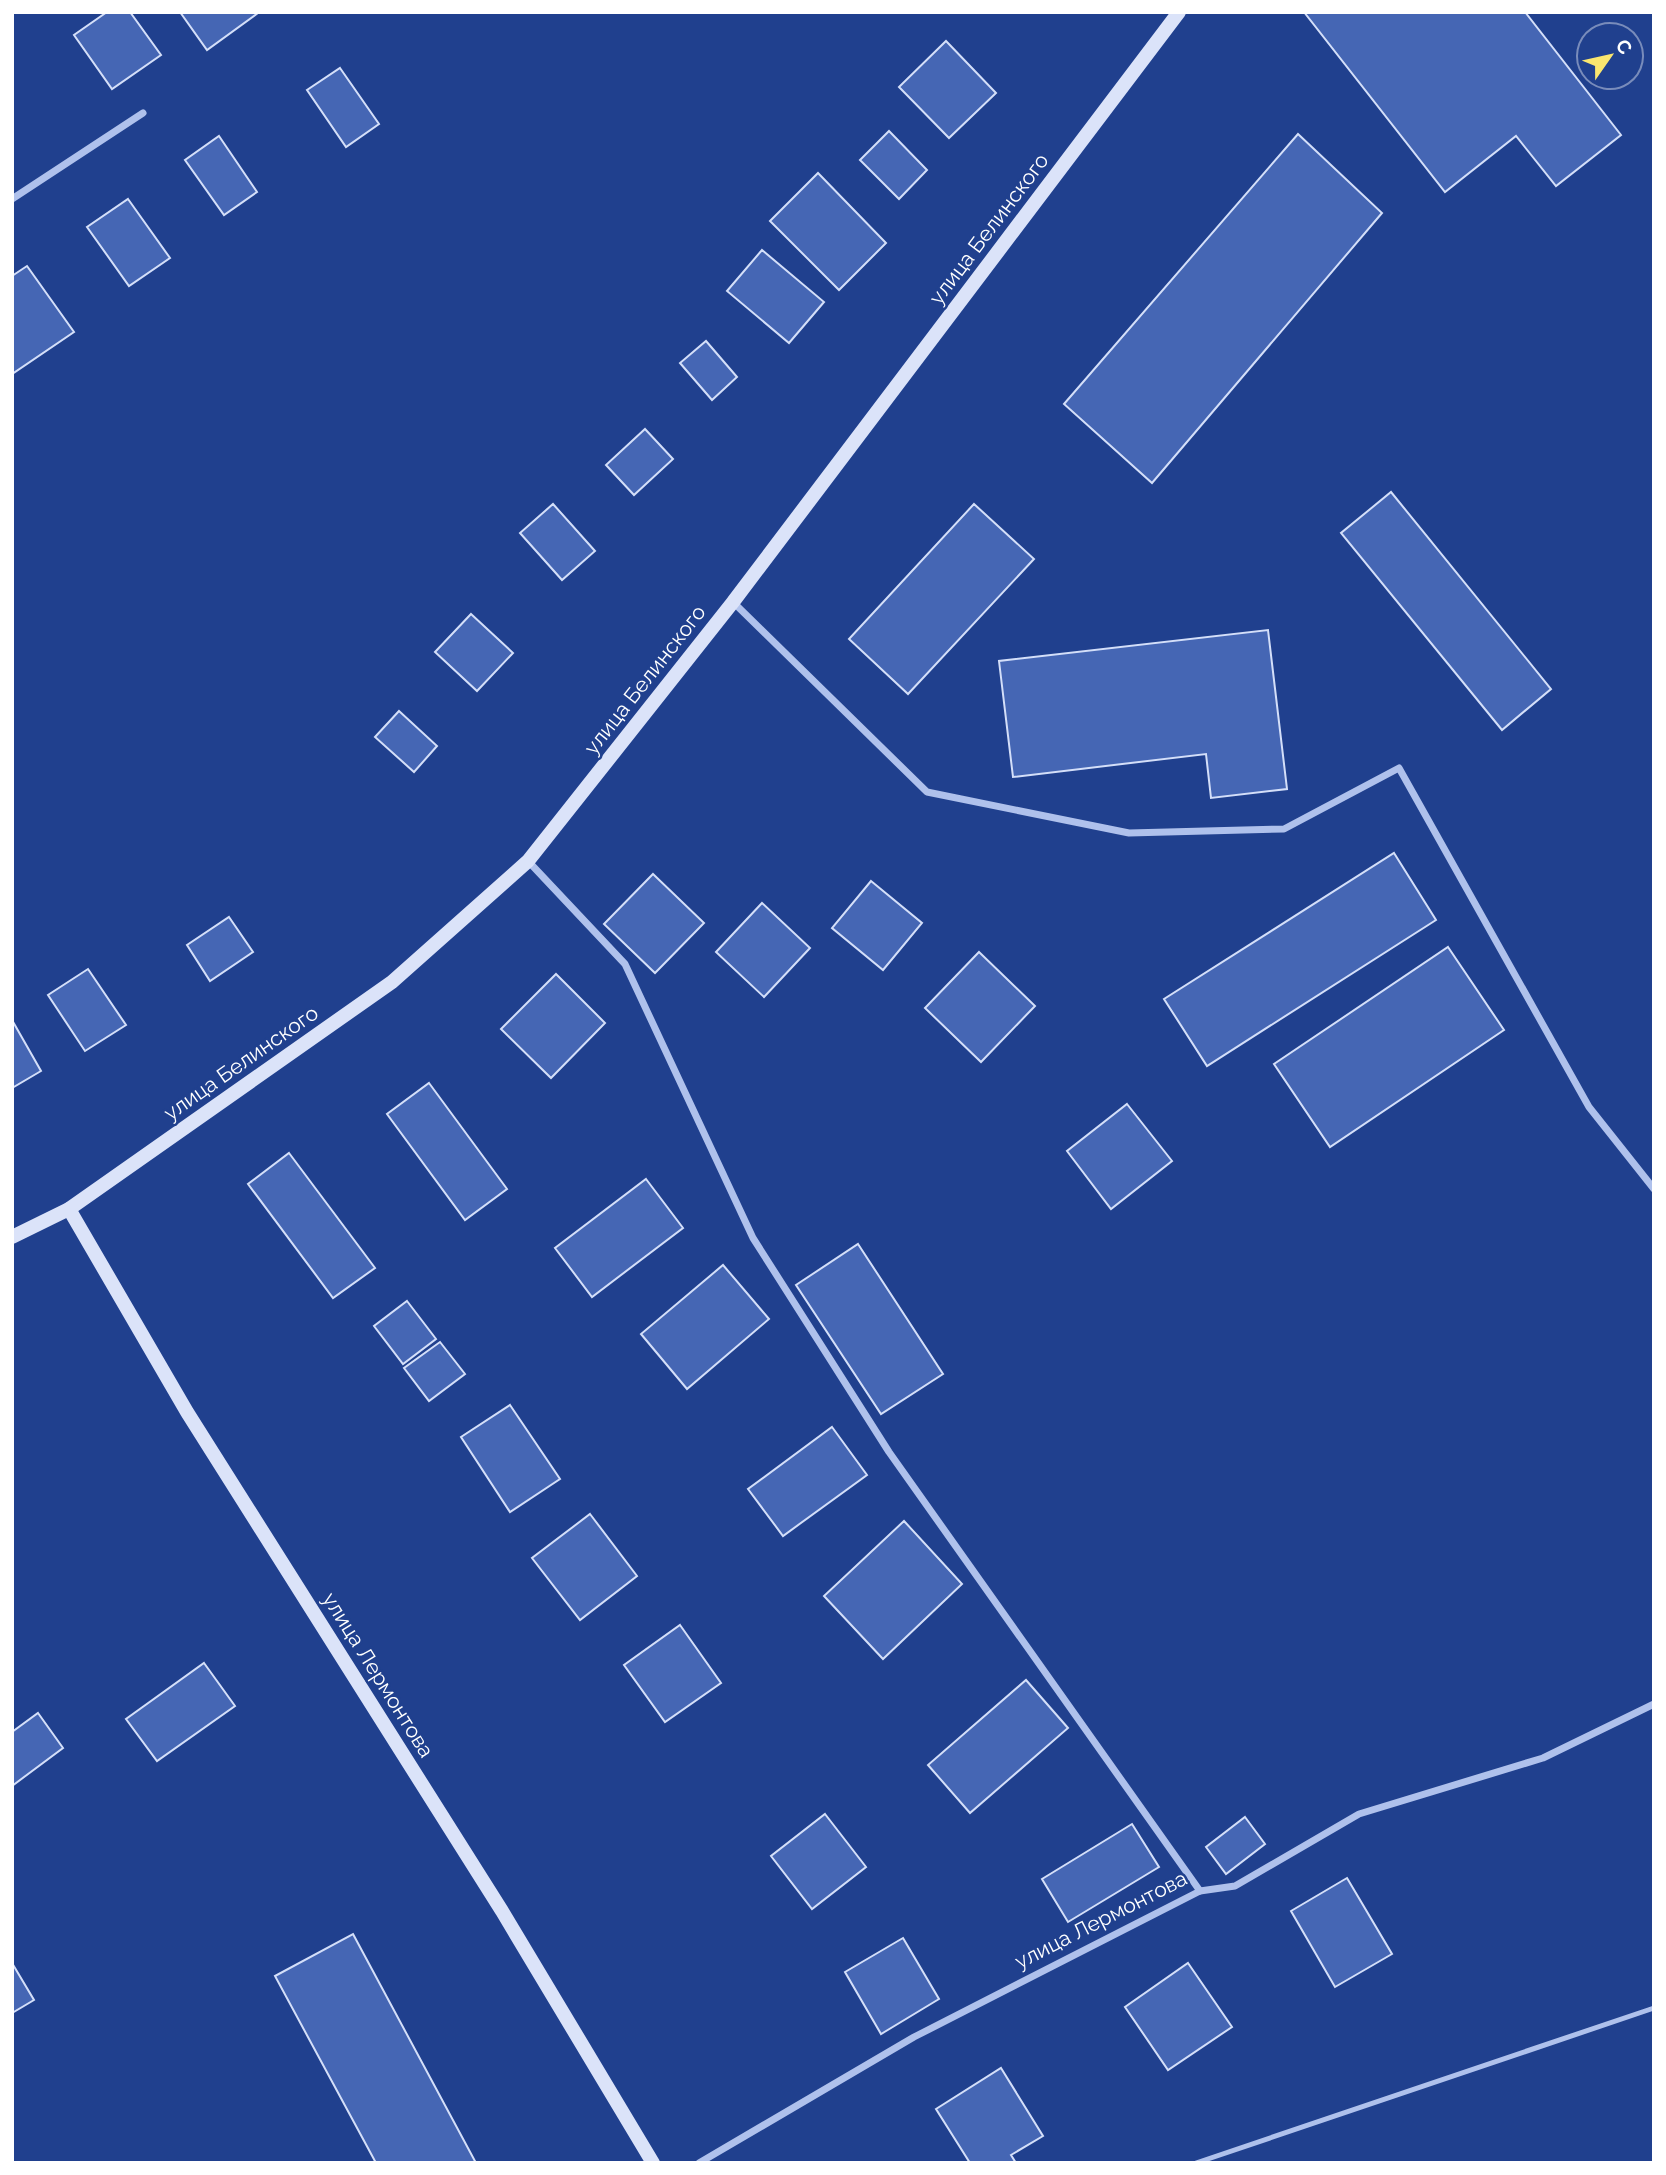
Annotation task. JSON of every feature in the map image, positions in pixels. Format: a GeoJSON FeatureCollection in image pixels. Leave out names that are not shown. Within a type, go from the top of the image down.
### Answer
{"type":"FeatureCollection","features":[{"type":"Feature","properties":{"kind":"street","name":"улица Белинского"},"geometry":{"type":"LineString","coordinates":[[12,1237],[69,1209],[392,982],[528,861],[733,602],[1179,12]]}},
{"type":"Feature","properties":{"kind":"street"},"geometry":{"type":"LineString","coordinates":[[12,199],[143,113]]}},
{"type":"Feature","properties":{"kind":"street"},"geometry":{"type":"LineString","coordinates":[[733,602],[926,792],[1129,833],[1284,829],[1399,768],[1589,1107],[1654,1189]]}},
{"type":"Feature","properties":{"kind":"street"},"geometry":{"type":"LineString","coordinates":[[528,861],[625,964],[752,1238],[888,1452],[1200,1891]]}},
{"type":"Feature","properties":{"kind":"street","name":"улица Лермонтова"},"geometry":{"type":"LineString","coordinates":[[69,1209],[187,1412],[502,1911],[653,2163]]}},
{"type":"Feature","properties":{"kind":"street","name":"улица Лермонтова"},"geometry":{"type":"LineString","coordinates":[[699,2163],[914,2037],[1200,1891],[1235,1886],[1359,1814],[1543,1758],[1654,1704]]}},
{"type":"Feature","properties":{"kind":"lane"},"geometry":{"type":"LineString","coordinates":[[1196,2163],[1654,2008]]}},
{"type":"Feature","properties":{"kind":"building"},"geometry":{"type":"Polygon","coordinates":[[[107,12],[130,12],[161,55],[112,89],[74,35],[107,12]]]}},
{"type":"Feature","properties":{"kind":"building"},"geometry":{"type":"Polygon","coordinates":[[[180,12],[257,12],[258,13],[207,50],[180,12]]]}},
{"type":"Feature","properties":{"kind":"building"},"geometry":{"type":"Polygon","coordinates":[[[1304,12],[1525,12],[1575,76],[1575,91],[1587,91],[1621,135],[1556,186],[1516,136],[1445,192],[1304,12]]]}},
{"type":"Feature","properties":{"kind":"building"},"geometry":{"type":"Polygon","coordinates":[[[946,41],[996,93],[949,138],[899,87],[946,41]]]}},
{"type":"Feature","properties":{"kind":"building"},"geometry":{"type":"Polygon","coordinates":[[[340,68],[379,124],[346,147],[307,90],[340,68]]]}},
{"type":"Feature","properties":{"kind":"building"},"geometry":{"type":"Polygon","coordinates":[[[889,131],[927,170],[899,199],[860,160],[889,131]]]}},
{"type":"Feature","properties":{"kind":"building"},"geometry":{"type":"Polygon","coordinates":[[[1298,134],[1382,213],[1152,483],[1064,404],[1298,134]]]}},
{"type":"Feature","properties":{"kind":"building"},"geometry":{"type":"Polygon","coordinates":[[[219,136],[257,192],[224,215],[185,160],[219,136]]]}},
{"type":"Feature","properties":{"kind":"building"},"geometry":{"type":"Polygon","coordinates":[[[818,173],[886,243],[839,290],[770,221],[818,173]]]}},
{"type":"Feature","properties":{"kind":"building"},"geometry":{"type":"Polygon","coordinates":[[[128,199],[170,258],[129,286],[87,227],[128,199]]]}},
{"type":"Feature","properties":{"kind":"building"},"geometry":{"type":"Polygon","coordinates":[[[762,250],[824,302],[789,343],[727,291],[762,250]]]}},
{"type":"Feature","properties":{"kind":"building"},"geometry":{"type":"Polygon","coordinates":[[[27,266],[74,332],[12,374],[12,276],[27,266]]]}},
{"type":"Feature","properties":{"kind":"building"},"geometry":{"type":"Polygon","coordinates":[[[706,341],[737,377],[712,400],[680,363],[706,341]]]}},
{"type":"Feature","properties":{"kind":"building"},"geometry":{"type":"Polygon","coordinates":[[[645,429],[673,459],[634,495],[606,465],[645,429]]]}},
{"type":"Feature","properties":{"kind":"building"},"geometry":{"type":"Polygon","coordinates":[[[1391,492],[1551,689],[1502,730],[1341,533],[1391,492]]]}},
{"type":"Feature","properties":{"kind":"building"},"geometry":{"type":"Polygon","coordinates":[[[553,504],[595,551],[562,580],[520,533],[553,504]]]}},
{"type":"Feature","properties":{"kind":"building"},"geometry":{"type":"Polygon","coordinates":[[[974,504],[1034,559],[908,694],[849,639],[974,504]]]}},
{"type":"Feature","properties":{"kind":"building"},"geometry":{"type":"Polygon","coordinates":[[[471,614],[513,653],[477,691],[435,652],[471,614]]]}},
{"type":"Feature","properties":{"kind":"building"},"geometry":{"type":"Polygon","coordinates":[[[1268,630],[1287,789],[1211,798],[1206,754],[1013,777],[999,661],[1268,630]]]}},
{"type":"Feature","properties":{"kind":"building"},"geometry":{"type":"Polygon","coordinates":[[[399,711],[437,746],[414,772],[375,737],[399,711]]]}},
{"type":"Feature","properties":{"kind":"building"},"geometry":{"type":"Polygon","coordinates":[[[1394,853],[1436,920],[1207,1066],[1164,999],[1394,853]]]}},
{"type":"Feature","properties":{"kind":"building"},"geometry":{"type":"Polygon","coordinates":[[[653,874],[704,923],[655,973],[604,924],[653,874]]]}},
{"type":"Feature","properties":{"kind":"building"},"geometry":{"type":"Polygon","coordinates":[[[871,881],[922,923],[883,970],[832,928],[871,881]]]}},
{"type":"Feature","properties":{"kind":"building"},"geometry":{"type":"Polygon","coordinates":[[[762,903],[810,948],[764,997],[716,952],[762,903]]]}},
{"type":"Feature","properties":{"kind":"building"},"geometry":{"type":"Polygon","coordinates":[[[229,917],[253,952],[210,981],[187,945],[229,917]]]}},
{"type":"Feature","properties":{"kind":"building"},"geometry":{"type":"Polygon","coordinates":[[[1448,947],[1504,1030],[1330,1147],[1274,1064],[1448,947]]]}},
{"type":"Feature","properties":{"kind":"building"},"geometry":{"type":"Polygon","coordinates":[[[979,952],[1035,1006],[981,1062],[925,1008],[979,952]]]}},
{"type":"Feature","properties":{"kind":"building"},"geometry":{"type":"Polygon","coordinates":[[[88,969],[126,1025],[85,1051],[48,995],[88,969]]]}},
{"type":"Feature","properties":{"kind":"building"},"geometry":{"type":"Polygon","coordinates":[[[556,974],[605,1023],[551,1078],[501,1029],[556,974]]]}},
{"type":"Feature","properties":{"kind":"building"},"geometry":{"type":"Polygon","coordinates":[[[12,1020],[41,1071],[12,1088],[12,1020]]]}},
{"type":"Feature","properties":{"kind":"building"},"geometry":{"type":"Polygon","coordinates":[[[429,1083],[507,1189],[465,1220],[387,1114],[429,1083]]]}},
{"type":"Feature","properties":{"kind":"building"},"geometry":{"type":"Polygon","coordinates":[[[1127,1104],[1172,1161],[1111,1209],[1067,1151],[1127,1104]]]}},
{"type":"Feature","properties":{"kind":"building"},"geometry":{"type":"Polygon","coordinates":[[[289,1153],[375,1268],[333,1298],[248,1184],[289,1153]]]}},
{"type":"Feature","properties":{"kind":"building"},"geometry":{"type":"Polygon","coordinates":[[[646,1179],[683,1228],[592,1297],[555,1248],[646,1179]]]}},
{"type":"Feature","properties":{"kind":"building"},"geometry":{"type":"Polygon","coordinates":[[[858,1244],[943,1374],[881,1414],[796,1285],[858,1244]]]}},
{"type":"Feature","properties":{"kind":"building"},"geometry":{"type":"Polygon","coordinates":[[[723,1265],[769,1319],[687,1389],[641,1334],[723,1265]]]}},
{"type":"Feature","properties":{"kind":"building"},"geometry":{"type":"Polygon","coordinates":[[[407,1301],[436,1339],[403,1364],[374,1326],[407,1301]]]}},
{"type":"Feature","properties":{"kind":"building"},"geometry":{"type":"Polygon","coordinates":[[[440,1342],[465,1374],[429,1401],[404,1368],[440,1342]]]}},
{"type":"Feature","properties":{"kind":"building"},"geometry":{"type":"Polygon","coordinates":[[[510,1405],[560,1479],[510,1512],[461,1437],[510,1405]]]}},
{"type":"Feature","properties":{"kind":"building"},"geometry":{"type":"Polygon","coordinates":[[[832,1427],[867,1475],[783,1536],[748,1489],[832,1427]]]}},
{"type":"Feature","properties":{"kind":"building"},"geometry":{"type":"Polygon","coordinates":[[[590,1514],[637,1576],[580,1620],[532,1558],[590,1514]]]}},
{"type":"Feature","properties":{"kind":"building"},"geometry":{"type":"Polygon","coordinates":[[[904,1521],[962,1584],[883,1659],[824,1596],[904,1521]]]}},
{"type":"Feature","properties":{"kind":"building"},"geometry":{"type":"Polygon","coordinates":[[[680,1625],[721,1683],[665,1722],[624,1665],[680,1625]]]}},
{"type":"Feature","properties":{"kind":"building"},"geometry":{"type":"Polygon","coordinates":[[[204,1663],[235,1706],[157,1761],[126,1719],[204,1663]]]}},
{"type":"Feature","properties":{"kind":"building"},"geometry":{"type":"Polygon","coordinates":[[[1026,1680],[1068,1728],[970,1813],[928,1765],[1026,1680]]]}},
{"type":"Feature","properties":{"kind":"building"},"geometry":{"type":"Polygon","coordinates":[[[38,1713],[63,1748],[12,1786],[12,1732],[38,1713]]]}},
{"type":"Feature","properties":{"kind":"building"},"geometry":{"type":"Polygon","coordinates":[[[825,1814],[866,1867],[812,1909],[771,1856],[825,1814]]]}},
{"type":"Feature","properties":{"kind":"building"},"geometry":{"type":"Polygon","coordinates":[[[1245,1817],[1265,1844],[1226,1874],[1206,1847],[1245,1817]]]}},
{"type":"Feature","properties":{"kind":"building"},"geometry":{"type":"Polygon","coordinates":[[[1132,1824],[1159,1867],[1068,1922],[1042,1879],[1132,1824]]]}},
{"type":"Feature","properties":{"kind":"building"},"geometry":{"type":"Polygon","coordinates":[[[1347,1878],[1392,1954],[1335,1987],[1291,1911],[1347,1878]]]}},
{"type":"Feature","properties":{"kind":"building"},"geometry":{"type":"Polygon","coordinates":[[[353,1934],[476,2163],[376,2163],[275,1976],[353,1934]]]}},
{"type":"Feature","properties":{"kind":"building"},"geometry":{"type":"Polygon","coordinates":[[[903,1938],[939,1999],[881,2034],[845,1972],[903,1938]]]}},
{"type":"Feature","properties":{"kind":"building"},"geometry":{"type":"Polygon","coordinates":[[[12,1963],[34,2000],[12,2013],[12,1963]]]}},
{"type":"Feature","properties":{"kind":"building"},"geometry":{"type":"Polygon","coordinates":[[[1188,1963],[1232,2027],[1168,2070],[1125,2007],[1188,1963]]]}},
{"type":"Feature","properties":{"kind":"building"},"geometry":{"type":"Polygon","coordinates":[[[1001,2068],[1043,2136],[1011,2155],[1016,2163],[970,2163],[936,2109],[1001,2068]]]}}]}
